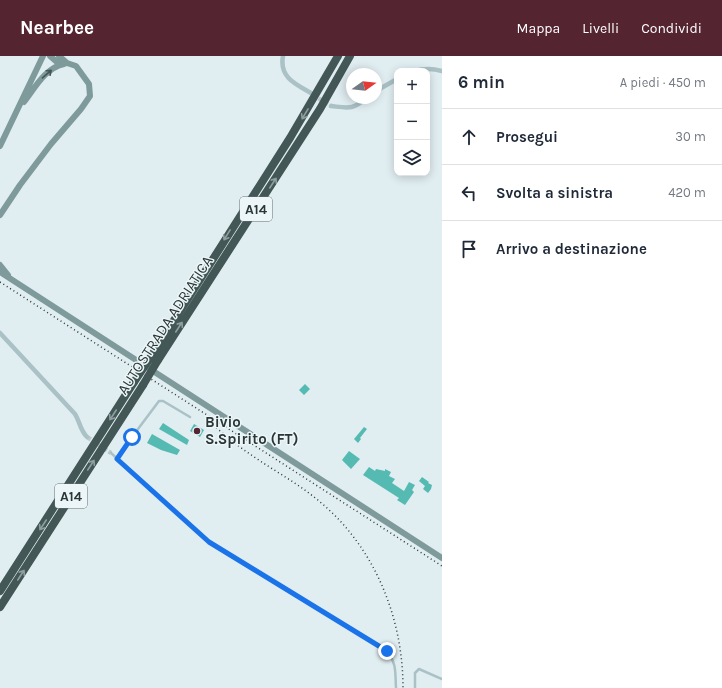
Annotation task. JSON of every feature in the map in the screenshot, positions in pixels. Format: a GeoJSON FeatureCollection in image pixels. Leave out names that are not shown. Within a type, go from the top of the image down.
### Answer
{"type":"FeatureCollection","features":[{"type":"Feature","properties":{"kind":"highway","name":"AUTOSTRADA ADRIATICA"},"geometry":{"type":"LineString","coordinates":[[0,608],[142,385],[155,358],[290,138],[338,56]]}},
{"type":"Feature","properties":{"kind":"highway","name":"AUTOSTRADA ADRIATICA"},"geometry":{"type":"LineString","coordinates":[[0,591],[134,382],[155,358],[320,109],[350,56]]}},
{"type":"Feature","properties":{"kind":"main road"},"geometry":{"type":"LineString","coordinates":[[0,146],[43,56]]}},
{"type":"Feature","properties":{"kind":"main road"},"geometry":{"type":"LineString","coordinates":[[0,215],[20,185],[90,96],[89,84],[76,66],[67,63],[58,63],[50,56]]}},
{"type":"Feature","properties":{"kind":"main road"},"geometry":{"type":"LineString","coordinates":[[59,56],[67,63]]}},
{"type":"Feature","properties":{"kind":"main road"},"geometry":{"type":"LineString","coordinates":[[64,56],[67,63]]}},
{"type":"Feature","properties":{"kind":"main road"},"geometry":{"type":"LineString","coordinates":[[15,114],[43,77],[57,66],[67,63]]}},
{"type":"Feature","properties":{"kind":"main road"},"geometry":{"type":"LineString","coordinates":[[0,265],[12,280]]}},
{"type":"Feature","properties":{"kind":"main road"},"geometry":{"type":"LineString","coordinates":[[0,272],[442,558]]}},
{"type":"Feature","properties":{"kind":"street"},"geometry":{"type":"LineString","coordinates":[[283,56],[282,64],[287,77],[292,83],[311,93]]}},
{"type":"Feature","properties":{"kind":"street"},"geometry":{"type":"LineString","coordinates":[[430,68],[442,72]]}},
{"type":"Feature","properties":{"kind":"street"},"geometry":{"type":"LineString","coordinates":[[382,88],[394,81]]}},
{"type":"Feature","properties":{"kind":"street"},"geometry":{"type":"LineString","coordinates":[[330,106],[347,108],[360,104]]}},
{"type":"Feature","properties":{"kind":"street"},"geometry":{"type":"LineString","coordinates":[[0,333],[75,414],[81,429],[87,437]]}},
{"type":"Feature","properties":{"kind":"lane"},"geometry":{"type":"LineString","coordinates":[[117,459],[159,401],[163,401],[190,417]]}},
{"type":"Feature","properties":{"kind":"lane"},"geometry":{"type":"LineString","coordinates":[[111,453],[209,542],[387,651],[393,659],[395,665],[396,688]]}},
{"type":"Feature","properties":{"kind":"lane"},"geometry":{"type":"LineString","coordinates":[[415,688],[415,673],[419,669],[442,679]]}},
{"type":"Feature","properties":{"kind":"building"},"geometry":{"type":"Polygon","coordinates":[[[305,384],[310,389],[304,395],[299,390],[305,384]]]}},
{"type":"Feature","properties":{"kind":"building"},"geometry":{"type":"Polygon","coordinates":[[[163,423],[189,440],[187,445],[159,429],[163,423]]]}},
{"type":"Feature","properties":{"kind":"building","name":"Bivio S.Spirito (FT)"},"geometry":{"type":"Polygon","coordinates":[[[194,424],[204,430],[200,437],[190,431],[194,424]]]}},
{"type":"Feature","properties":{"kind":"building"},"geometry":{"type":"Polygon","coordinates":[[[364,427],[367,429],[358,443],[354,439],[364,427]]]}},
{"type":"Feature","properties":{"kind":"building"},"geometry":{"type":"Polygon","coordinates":[[[152,434],[180,450],[177,455],[161,450],[147,443],[152,434]]]}},
{"type":"Feature","properties":{"kind":"building"},"geometry":{"type":"Polygon","coordinates":[[[349,451],[360,459],[351,469],[342,460],[349,451]]]}},
{"type":"Feature","properties":{"kind":"building"},"geometry":{"type":"Polygon","coordinates":[[[369,467],[375,471],[376,469],[385,471],[385,469],[391,472],[389,476],[395,479],[392,483],[404,491],[409,482],[415,485],[412,490],[414,492],[405,505],[397,500],[399,498],[363,475],[369,467]]]}},
{"type":"Feature","properties":{"kind":"building"},"geometry":{"type":"Polygon","coordinates":[[[422,477],[432,485],[428,493],[423,489],[425,486],[419,481],[422,477]]]}},
{"type":"Feature","properties":{"kind":"tunnel"},"geometry":{"type":"LineString","coordinates":[[313,95],[331,106]]}},
{"type":"Feature","properties":{"kind":"tunnel"},"geometry":{"type":"LineString","coordinates":[[87,437],[111,453]]}},
{"type":"Feature","properties":{"kind":"railway"},"geometry":{"type":"LineString","coordinates":[[0,282],[442,566]]}},
{"type":"Feature","properties":{"kind":"railway"},"geometry":{"type":"LineString","coordinates":[[210,423],[235,443],[314,497],[334,515],[352,535],[368,558],[390,607],[402,660],[403,688]]}},
{"type":"Feature","properties":{"kind":"place","name":"Bivio S.Spirito (FT)"},"geometry":{"type":"Point","coordinates":[197,431]}},
{"type":"Feature","properties":{"kind":"route"},"geometry":{"type":"LineString","coordinates":[[132,437],[117,459],[209,542],[387,651]]}}]}
